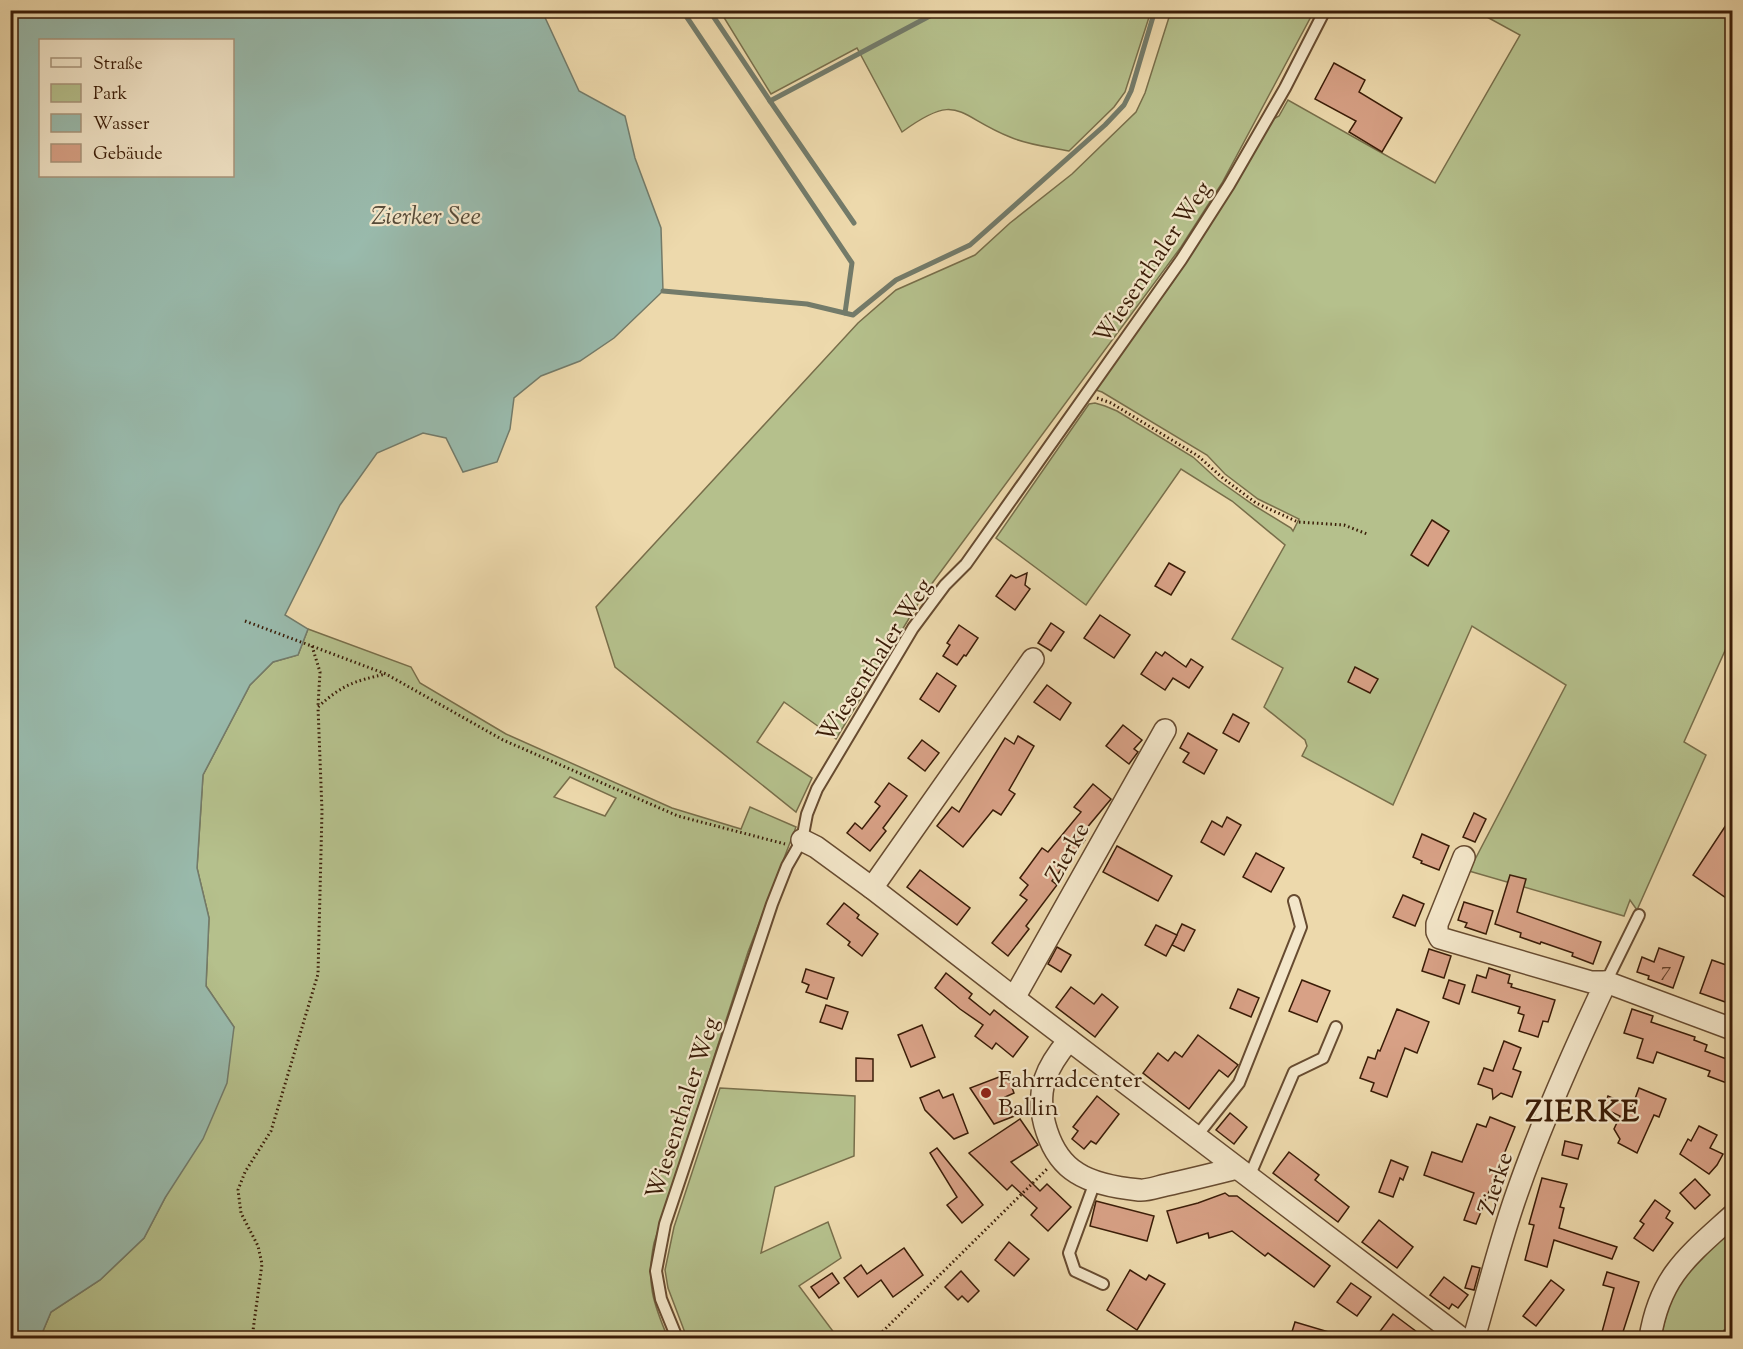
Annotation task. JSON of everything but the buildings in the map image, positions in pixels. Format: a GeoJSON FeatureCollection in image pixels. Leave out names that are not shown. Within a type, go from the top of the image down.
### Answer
{"type":"FeatureCollection","features":[{"type":"Feature","properties":{"kind":"street"},"geometry":{"type":"LineString","coordinates":[[872,888],[1033,659]]}},
{"type":"Feature","properties":{"kind":"street","name":"Zierke"},"geometry":{"type":"LineString","coordinates":[[1014,998],[1165,730]]}},
{"type":"Feature","properties":{"kind":"street"},"geometry":{"type":"LineString","coordinates":[[802,840],[816,847],[872,888],[1461,1338]]}},
{"type":"Feature","properties":{"kind":"street"},"geometry":{"type":"LineString","coordinates":[[1464,857],[1437,924],[1437,933],[1440,938],[1591,982],[1606,982],[1732,1029]]}},
{"type":"Feature","properties":{"kind":"street","name":"Zierke"},"geometry":{"type":"LineString","coordinates":[[1474,1338],[1516,1196],[1539,1133],[1571,1056],[1606,982]]}},
{"type":"Feature","properties":{"kind":"street"},"geometry":{"type":"LineString","coordinates":[[1069,1040],[1048,1069],[1042,1104],[1046,1131],[1060,1157],[1076,1173],[1095,1182],[1142,1191],[1243,1173]]}},
{"type":"Feature","properties":{"kind":"street"},"geometry":{"type":"LineString","coordinates":[[1650,1338],[1657,1307],[1668,1282],[1688,1256],[1732,1216]]}},
{"type":"Feature","properties":{"kind":"lane","name":"Wiesenthaler Weg"},"geometry":{"type":"LineString","coordinates":[[677,1338],[661,1299],[656,1271],[665,1224],[772,904],[787,866],[802,840],[807,814],[817,789],[913,628],[945,585],[966,564],[1181,261],[1230,185],[1285,88],[1325,10]]}},
{"type":"Feature","properties":{"kind":"lane"},"geometry":{"type":"LineString","coordinates":[[1196,1137],[1239,1083],[1301,927],[1294,901]]}},
{"type":"Feature","properties":{"kind":"lane","name":"Zierke"},"geometry":{"type":"LineString","coordinates":[[1606,982],[1639,915]]}},
{"type":"Feature","properties":{"kind":"lane"},"geometry":{"type":"LineString","coordinates":[[1243,1173],[1294,1072],[1323,1058],[1336,1027]]}},
{"type":"Feature","properties":{"kind":"lane"},"geometry":{"type":"LineString","coordinates":[[1095,1182],[1069,1253],[1075,1271],[1103,1284]]}},
{"type":"Feature","properties":{"kind":"path"},"geometry":{"type":"LineString","coordinates":[[1088,393],[1111,403],[1198,456],[1256,503],[1292,520],[1344,525],[1367,534]]}},
{"type":"Feature","properties":{"kind":"path"},"geometry":{"type":"LineString","coordinates":[[245,621],[386,674],[503,740],[678,816],[778,842]]}},
{"type":"Feature","properties":{"kind":"path"},"geometry":{"type":"LineString","coordinates":[[252,1338],[262,1264],[258,1246],[242,1213],[238,1190],[245,1172],[271,1131],[318,974],[322,811],[318,707],[320,672],[312,646]]}},
{"type":"Feature","properties":{"kind":"path"},"geometry":{"type":"LineString","coordinates":[[318,707],[336,690],[358,680],[386,674]]}},
{"type":"Feature","properties":{"kind":"path"},"geometry":{"type":"LineString","coordinates":[[876,1338],[1060,1157]]}},
{"type":"Feature","properties":{"kind":"green space"},"geometry":{"type":"Polygon","coordinates":[[[720,11],[1151,11],[1125,92],[1114,107],[1069,151],[1017,140],[958,111],[935,112],[902,132],[857,48],[771,94],[720,11]]]}},
{"type":"Feature","properties":{"kind":"green space"},"geometry":{"type":"Polygon","coordinates":[[[1171,11],[1314,11],[1222,183],[1181,247],[922,597],[836,739],[784,702],[757,742],[812,778],[796,812],[615,667],[596,607],[858,323],[896,290],[975,255],[1010,223],[1072,174],[1136,112],[1145,93],[1171,11]]]}},
{"type":"Feature","properties":{"kind":"green space"},"geometry":{"type":"Polygon","coordinates":[[[1476,11],[1732,11],[1732,635],[1684,742],[1706,755],[1637,910],[1630,900],[1624,916],[1469,871],[1566,685],[1472,626],[1393,805],[1302,756],[1307,746],[1305,740],[1264,707],[1283,668],[1232,639],[1285,545],[1232,501],[1181,469],[1086,605],[996,538],[1089,404],[1095,403],[1117,411],[1193,457],[1218,480],[1293,531],[1299,519],[1258,499],[1225,474],[1207,455],[1102,392],[1093,389],[1172,283],[1209,227],[1272,115],[1275,118],[1279,116],[1288,100],[1435,183],[1520,35],[1476,11]]]}},
{"type":"Feature","properties":{"kind":"green space"},"geometry":{"type":"Polygon","coordinates":[[[308,629],[411,667],[420,683],[506,734],[672,808],[741,829],[750,807],[796,827],[748,952],[654,1243],[651,1269],[652,1292],[668,1338],[40,1338],[51,1312],[100,1280],[144,1238],[165,1198],[234,1027],[206,986],[209,918],[197,868],[203,775],[250,685],[273,662],[298,655],[308,629]],[[570,777],[554,797],[605,816],[616,798],[570,777]]]}},
{"type":"Feature","properties":{"kind":"green space"},"geometry":{"type":"Polygon","coordinates":[[[720,1088],[855,1096],[854,1156],[775,1187],[761,1253],[828,1222],[841,1258],[799,1286],[838,1338],[687,1338],[668,1288],[665,1270],[674,1227],[720,1088]]]}},
{"type":"Feature","properties":{"kind":"green space"},"geometry":{"type":"Polygon","coordinates":[[[1732,1230],[1732,1331],[1724,1330],[1723,1338],[1661,1338],[1671,1303],[1685,1276],[1732,1230]]]}},
{"type":"Feature","properties":{"kind":"water","name":"Zierker See"},"geometry":{"type":"Polygon","coordinates":[[[10,11],[542,11],[579,91],[625,116],[635,158],[661,228],[663,291],[614,338],[580,361],[541,376],[514,398],[510,429],[497,462],[463,472],[446,438],[423,433],[377,453],[340,505],[285,615],[308,629],[298,655],[273,662],[250,685],[203,775],[197,868],[209,918],[206,986],[234,1027],[227,1083],[203,1139],[165,1198],[144,1238],[100,1280],[51,1312],[40,1338],[10,1338],[10,11]]]}},
{"type":"Feature","properties":{"kind":"waterway"},"geometry":{"type":"LineString","coordinates":[[682,10],[852,263],[845,313]]}},
{"type":"Feature","properties":{"kind":"waterway"},"geometry":{"type":"LineString","coordinates":[[709,10],[770,101],[941,10]]}},
{"type":"Feature","properties":{"kind":"waterway"},"geometry":{"type":"LineString","coordinates":[[663,291],[807,304],[853,315],[896,280],[970,245],[1105,125],[1124,105],[1131,91],[1155,10]]}},
{"type":"Feature","properties":{"kind":"waterway"},"geometry":{"type":"LineString","coordinates":[[770,101],[854,223]]}},
{"type":"Feature","properties":{"kind":"place","name":"Fahrradcenter Ballin"},"geometry":{"type":"Point","coordinates":[986,1093]}},
{"type":"Feature","properties":{"kind":"district","name":"ZIERKE"},"geometry":{"type":"Point","coordinates":[1583,1111]}}]}
